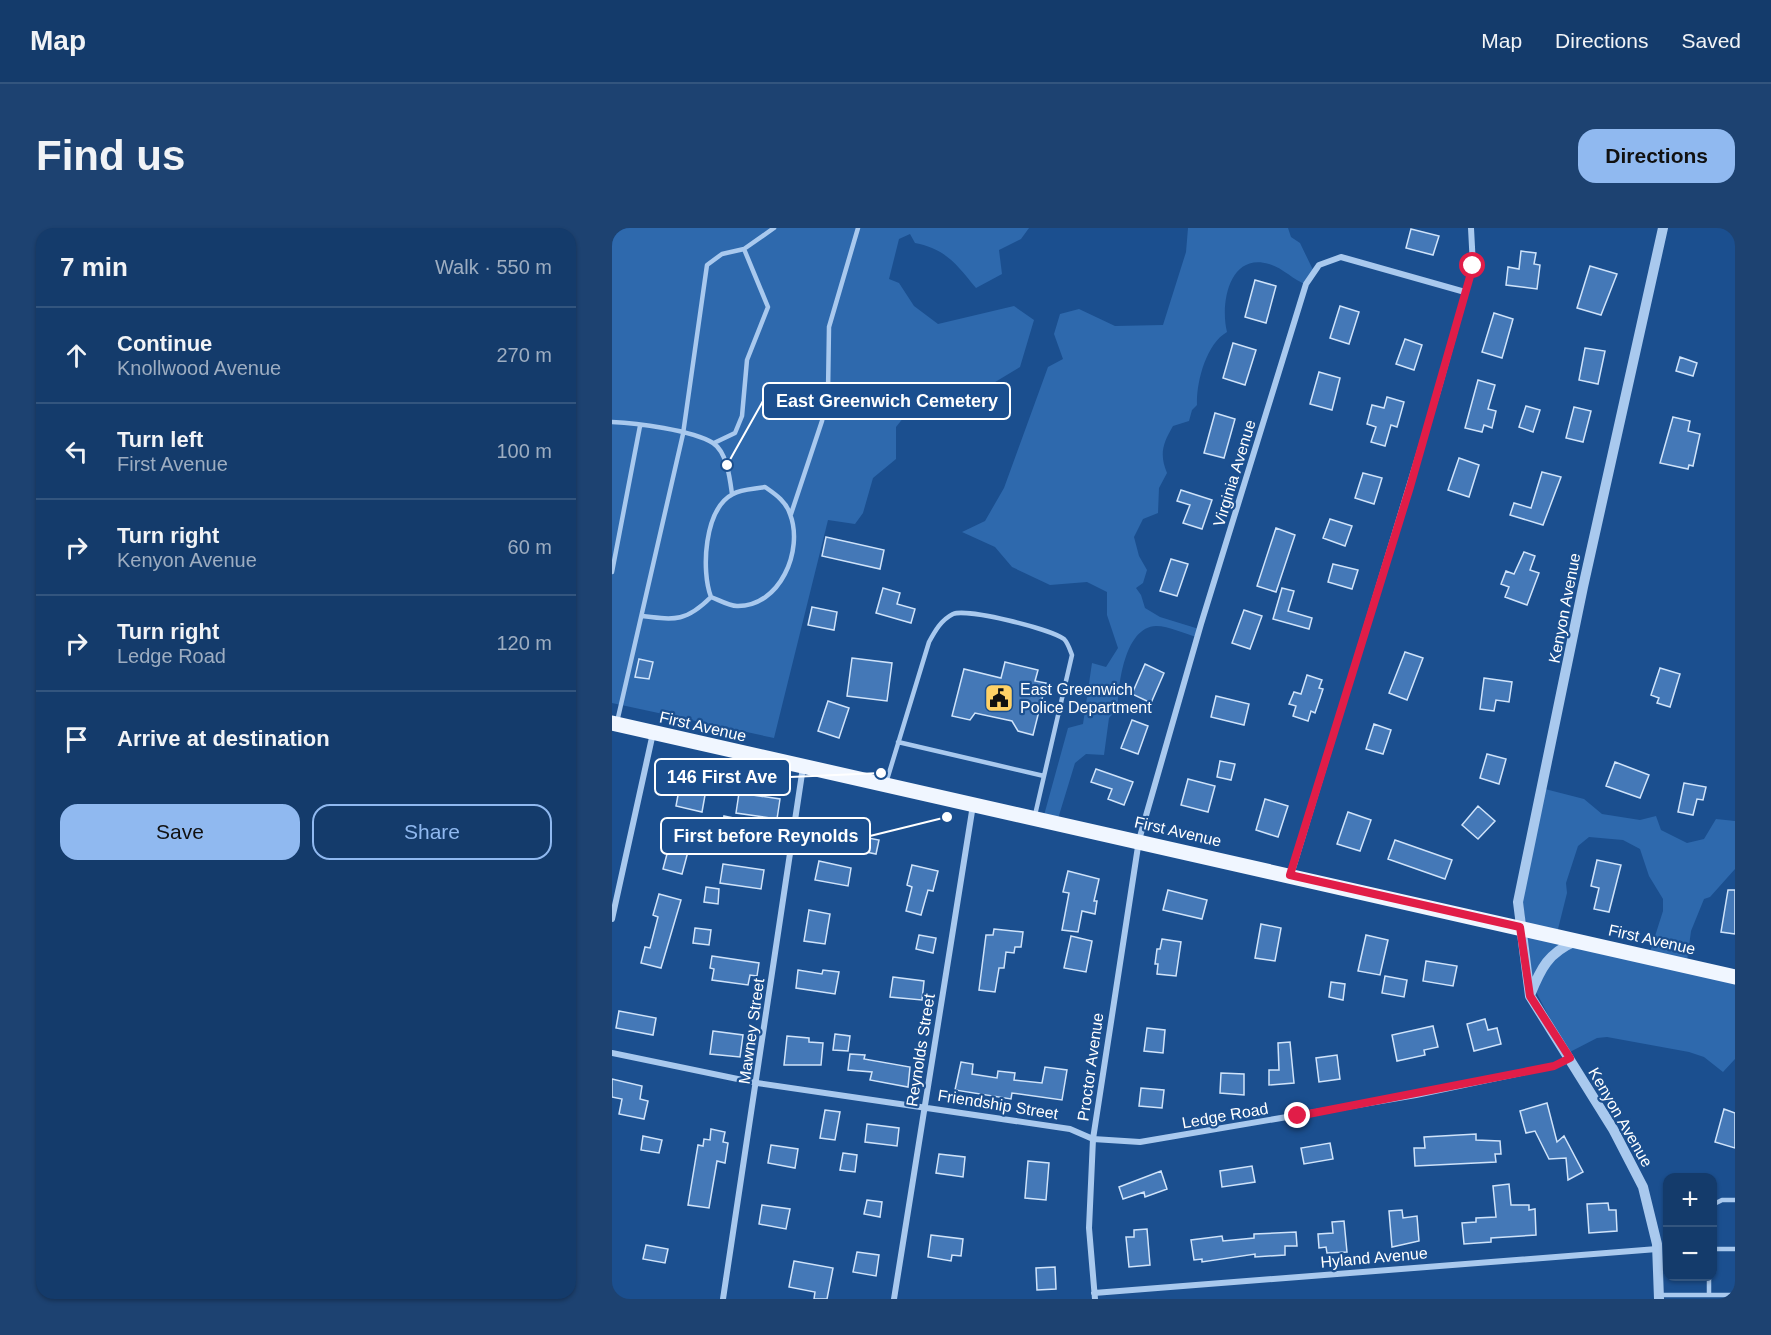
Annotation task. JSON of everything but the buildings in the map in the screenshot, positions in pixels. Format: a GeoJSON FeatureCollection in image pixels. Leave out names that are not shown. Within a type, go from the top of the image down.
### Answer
{"type":"FeatureCollection","features":[{"type":"Feature","properties":{"kind":"main road","name":"First Avenue"},"geometry":{"type":"LineString","coordinates":[[614,724],[1138,840],[1735,977]]}},
{"type":"Feature","properties":{"kind":"street"},"geometry":{"type":"LineString","coordinates":[[1290,875],[1389,555],[1473,266],[1471,228]]}},
{"type":"Feature","properties":{"kind":"street","name":"Kenyon Avenue"},"geometry":{"type":"LineString","coordinates":[[1659,1297],[1662,1249],[1643,1186],[1613,1130],[1530,996],[1518,902],[1590,552],[1663,228]]}},
{"type":"Feature","properties":{"kind":"street","name":"Virginia Avenue"},"geometry":{"type":"LineString","coordinates":[[1138,840],[1200,624],[1306,284],[1313,271],[1325,261],[1341,257],[1465,292]]}},
{"type":"Feature","properties":{"kind":"street"},"geometry":{"type":"LineString","coordinates":[[612,914],[617,882],[653,733]]}},
{"type":"Feature","properties":{"kind":"street","name":"Mawney Street"},"geometry":{"type":"LineString","coordinates":[[723,1299],[803,767]]}},
{"type":"Feature","properties":{"kind":"street","name":"Reynolds Street"},"geometry":{"type":"LineString","coordinates":[[894,1299],[973,805]]}},
{"type":"Feature","properties":{"kind":"street","name":"Proctor Avenue"},"geometry":{"type":"LineString","coordinates":[[1094,1296],[1089,1228],[1094,1140],[1138,840]]}},
{"type":"Feature","properties":{"kind":"street"},"geometry":{"type":"LineString","coordinates":[[1530,996],[1542,966],[1562,947],[1579,940]]}},
{"type":"Feature","properties":{"kind":"street","name":"Friendship Street"},"geometry":{"type":"LineString","coordinates":[[612,1053],[757,1083],[1070,1129],[1094,1140]]}},
{"type":"Feature","properties":{"kind":"street","name":"Ledge Road"},"geometry":{"type":"LineString","coordinates":[[1094,1140],[1140,1142],[1298,1116],[1554,1066],[1570,1058]]}},
{"type":"Feature","properties":{"kind":"street","name":"Hyland Avenue"},"geometry":{"type":"LineString","coordinates":[[1094,1296],[1662,1249]]}},
{"type":"Feature","properties":{"kind":"lane"},"geometry":{"type":"LineString","coordinates":[[614,724],[642,616],[684,434],[707,265],[722,254],[744,249],[774,228]]}},
{"type":"Feature","properties":{"kind":"lane"},"geometry":{"type":"LineString","coordinates":[[790,514],[822,421],[828,393],[829,327],[858,228]]}},
{"type":"Feature","properties":{"kind":"lane"},"geometry":{"type":"LineString","coordinates":[[714,443],[735,433],[742,416],[747,360],[768,307],[744,249]]}},
{"type":"Feature","properties":{"kind":"lane"},"geometry":{"type":"LineString","coordinates":[[612,422],[684,434],[714,443],[724,457],[732,494]]}},
{"type":"Feature","properties":{"kind":"lane"},"geometry":{"type":"LineString","coordinates":[[612,572],[640,426]]}},
{"type":"Feature","properties":{"kind":"lane"},"geometry":{"type":"LineString","coordinates":[[765,487],[780,497],[790,514],[794,542],[786,571],[772,594],[755,603],[736,606],[711,597],[705,583],[704,565],[710,527],[721,506],[732,494],[765,487]]}},
{"type":"Feature","properties":{"kind":"lane"},"geometry":{"type":"LineString","coordinates":[[642,616],[685,618],[711,597]]}},
{"type":"Feature","properties":{"kind":"lane"},"geometry":{"type":"LineString","coordinates":[[886,786],[929,642],[939,624],[954,614],[970,614],[1051,631],[1066,640],[1072,655],[1034,818]]}},
{"type":"Feature","properties":{"kind":"lane"},"geometry":{"type":"LineString","coordinates":[[898,742],[1044,776]]}},
{"type":"Feature","properties":{"kind":"lane"},"geometry":{"type":"LineString","coordinates":[[1717,1203],[1722,1200],[1735,1200]]}},
{"type":"Feature","properties":{"kind":"lane"},"geometry":{"type":"LineString","coordinates":[[1717,1249],[1735,1249]]}},
{"type":"Feature","properties":{"kind":"lane"},"geometry":{"type":"LineString","coordinates":[[1709,1281],[1709,1295]]}},
{"type":"Feature","properties":{"kind":"lane"},"geometry":{"type":"LineString","coordinates":[[1659,1297],[1735,1295]]}},
{"type":"Feature","properties":{"kind":"shaded area"},"geometry":{"type":"Polygon","coordinates":[[[612,228],[1029,228],[1021,239],[999,250],[1002,274],[976,288],[943,254],[915,243],[910,234],[899,239],[889,279],[899,283],[914,306],[938,324],[1014,306],[1034,320],[1020,367],[967,399],[937,394],[916,402],[896,427],[896,459],[873,478],[863,513],[855,524],[828,520],[774,738],[612,703],[612,228]]]}},
{"type":"Feature","properties":{"kind":"shaded area"},"geometry":{"type":"Polygon","coordinates":[[[1188,228],[1288,228],[1291,237],[1300,243],[1314,272],[1307,285],[1274,266],[1255,262],[1236,273],[1230,283],[1225,308],[1227,332],[1213,345],[1208,355],[1198,386],[1197,405],[1192,410],[1189,421],[1173,426],[1165,443],[1163,460],[1167,473],[1159,488],[1158,513],[1143,519],[1134,537],[1139,556],[1147,570],[1143,583],[1136,588],[1145,608],[1160,617],[1199,629],[1197,637],[1161,626],[1145,629],[1137,636],[1125,658],[1118,708],[1109,718],[1104,755],[1086,754],[1075,763],[1057,822],[1043,819],[1068,728],[1083,724],[1092,663],[1106,667],[1118,648],[1107,615],[1107,592],[1087,582],[1050,585],[1012,567],[995,547],[962,532],[985,521],[1004,488],[1048,367],[1063,359],[1054,334],[1060,314],[1079,309],[1115,326],[1163,325],[1186,252],[1188,228]]]}},
{"type":"Feature","properties":{"kind":"shaded area"},"geometry":{"type":"Polygon","coordinates":[[[1545,789],[1584,799],[1602,814],[1640,820],[1656,816],[1661,830],[1687,843],[1704,839],[1716,819],[1735,821],[1735,869],[1710,897],[1704,899],[1691,931],[1687,961],[1735,977],[1735,1059],[1723,1072],[1704,1057],[1689,1052],[1607,1037],[1597,1038],[1568,1053],[1534,988],[1521,888],[1545,789]],[[1589,837],[1578,846],[1566,883],[1567,893],[1557,933],[1649,955],[1663,911],[1663,899],[1649,876],[1640,849],[1623,840],[1589,837]]]}},
{"type":"Feature","properties":{"kind":"place","name":"East Greenwich Cemetery"},"geometry":{"type":"Point","coordinates":[727,465]}},
{"type":"Feature","properties":{"kind":"place","name":"East Greenwich Police Department"},"geometry":{"type":"Point","coordinates":[999,698]}},
{"type":"Feature","properties":{"kind":"place","name":"146 First Ave"},"geometry":{"type":"Point","coordinates":[881,773]}},
{"type":"Feature","properties":{"kind":"place","name":"First before Reynolds"},"geometry":{"type":"Point","coordinates":[947,817]}},
{"type":"Feature","properties":{"kind":"route"},"geometry":{"type":"LineString","coordinates":[[1298,1116],[1416,1095],[1554,1066],[1570,1058],[1530,996],[1520,927],[1290,875],[1410,487],[1473,266]]}}]}
